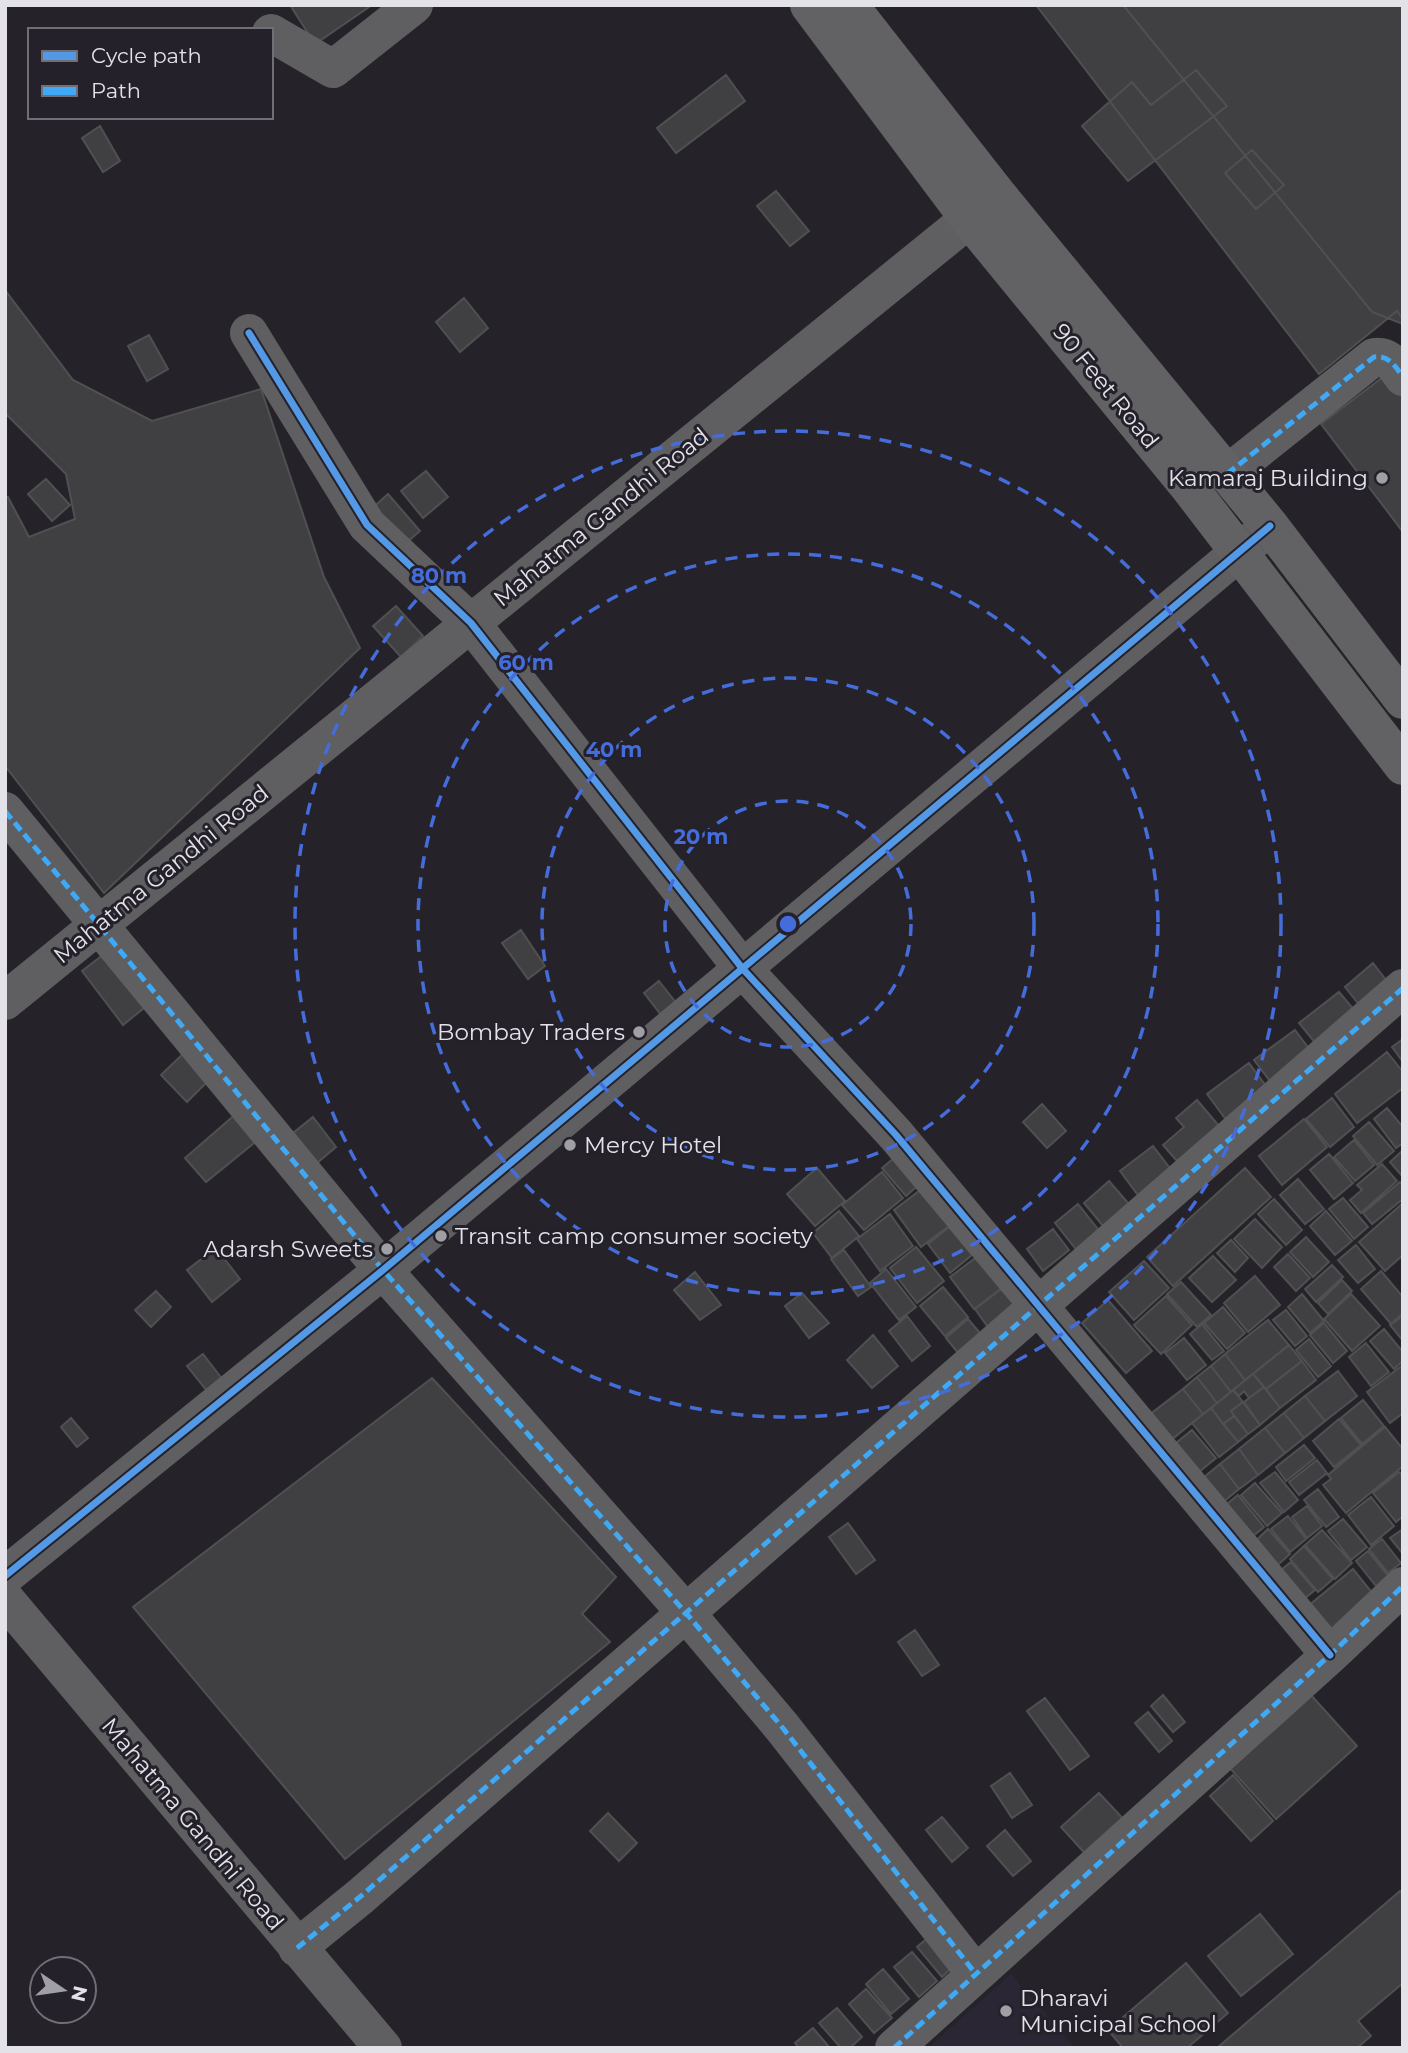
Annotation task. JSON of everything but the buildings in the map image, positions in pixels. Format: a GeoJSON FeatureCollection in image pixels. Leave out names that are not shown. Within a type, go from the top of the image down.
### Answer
{"type":"FeatureCollection","features":[{"type":"Feature","properties":{"kind":"main road","name":"90 Feet Road"},"geometry":{"type":"LineString","coordinates":[[808,5],[983,206],[1227,474],[1399,689]]}},
{"type":"Feature","properties":{"kind":"main road","name":"90 Feet Road"},"geometry":{"type":"LineString","coordinates":[[849,5],[983,206],[1189,487],[1403,766]]}},
{"type":"Feature","properties":{"kind":"street"},"geometry":{"type":"LineString","coordinates":[[273,34],[333,69],[414,5]]}},
{"type":"Feature","properties":{"kind":"street","name":"Mahatma Gandhi Road"},"geometry":{"type":"LineString","coordinates":[[5,1001],[983,206]]}},
{"type":"Feature","properties":{"kind":"street"},"geometry":{"type":"LineString","coordinates":[[248,333],[367,526],[471,623],[742,968],[896,1135],[1330,1655]]}},
{"type":"Feature","properties":{"kind":"street"},"geometry":{"type":"LineString","coordinates":[[1227,474],[1374,357],[1381,356],[1391,361],[1403,377]]}},
{"type":"Feature","properties":{"kind":"street"},"geometry":{"type":"LineString","coordinates":[[5,1576],[383,1270],[1270,526]]}},
{"type":"Feature","properties":{"kind":"street"},"geometry":{"type":"LineString","coordinates":[[5,811],[383,1270],[686,1613],[782,1727],[975,1973]]}},
{"type":"Feature","properties":{"kind":"street"},"geometry":{"type":"LineString","coordinates":[[297,1948],[361,1896],[1403,988]]}},
{"type":"Feature","properties":{"kind":"street"},"geometry":{"type":"LineString","coordinates":[[894,2048],[1403,1586]]}},
{"type":"Feature","properties":{"kind":"street","name":"Mahatma Gandhi Road"},"geometry":{"type":"LineString","coordinates":[[5,1599],[383,2048]]}},
{"type":"Feature","properties":{"kind":"shaded area","name":"Dharavi Municipal School"},"geometry":{"type":"Polygon","coordinates":[[[1011,1974],[1075,2048],[928,2048],[1011,1974]]]}},
{"type":"Feature","properties":{"kind":"marked path"},"geometry":{"type":"LineString","coordinates":[[1227,474],[1374,357],[1388,360],[1403,377]]}},
{"type":"Feature","properties":{"kind":"marked path"},"geometry":{"type":"LineString","coordinates":[[5,811],[383,1270],[686,1613],[782,1727],[975,1973]]}},
{"type":"Feature","properties":{"kind":"marked path"},"geometry":{"type":"LineString","coordinates":[[297,1948],[361,1896],[1403,988]]}},
{"type":"Feature","properties":{"kind":"marked path"},"geometry":{"type":"LineString","coordinates":[[894,2048],[1403,1586]]}},
{"type":"Feature","properties":{"kind":"cycle path"},"geometry":{"type":"LineString","coordinates":[[249,333],[367,525],[471,623],[742,968],[896,1135],[1330,1655]]}},
{"type":"Feature","properties":{"kind":"cycle path"},"geometry":{"type":"LineString","coordinates":[[5,1576],[383,1270],[1270,526]]}},
{"type":"Feature","properties":{"kind":"place","name":"Kamaraj Building"},"geometry":{"type":"Point","coordinates":[1382,478]}},
{"type":"Feature","properties":{"kind":"place","name":"Bombay Traders"},"geometry":{"type":"Point","coordinates":[639,1032]}},
{"type":"Feature","properties":{"kind":"place","name":"Mercy Hotel"},"geometry":{"type":"Point","coordinates":[570,1145]}},
{"type":"Feature","properties":{"kind":"place","name":"Transit camp consumer society"},"geometry":{"type":"Point","coordinates":[441,1236]}},
{"type":"Feature","properties":{"kind":"place","name":"Adarsh Sweets"},"geometry":{"type":"Point","coordinates":[387,1249]}},
{"type":"Feature","properties":{"kind":"place","name":"Dharavi Municipal School"},"geometry":{"type":"Point","coordinates":[1006,2011]}}]}
